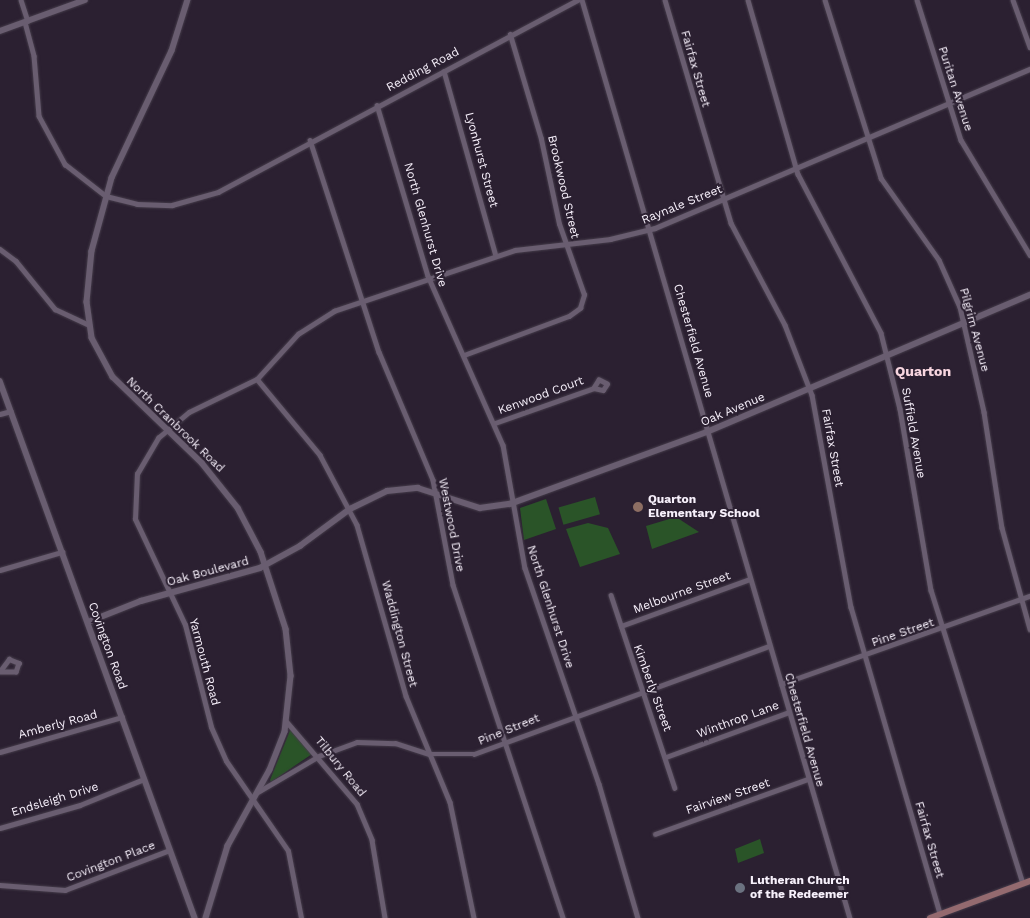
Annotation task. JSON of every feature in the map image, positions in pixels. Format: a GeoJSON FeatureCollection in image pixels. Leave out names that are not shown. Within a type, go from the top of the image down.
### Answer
{"type":"FeatureCollection","features":[{"type":"Feature","properties":{"kind":"main road"},"geometry":{"type":"LineString","coordinates":[[932,918],[1027,882]]}},
{"type":"Feature","properties":{"kind":"street"},"geometry":{"type":"LineString","coordinates":[[21,0],[34,56],[38,108],[47,136],[73,173],[106,196]]}},
{"type":"Feature","properties":{"kind":"street"},"geometry":{"type":"LineString","coordinates":[[0,31],[85,0]]}},
{"type":"Feature","properties":{"kind":"street","name":"North Cranbrook Road"},"geometry":{"type":"LineString","coordinates":[[188,0],[172,52],[126,141],[106,196],[89,267],[89,325],[113,377],[228,493],[266,565],[289,647],[287,722],[258,792],[222,859],[206,918]]}},
{"type":"Feature","properties":{"kind":"street","name":"Redding Road"},"geometry":{"type":"LineString","coordinates":[[106,196],[147,206],[189,202],[218,192],[277,157],[580,0]]}},
{"type":"Feature","properties":{"kind":"street","name":"Chesterfield Avenue"},"geometry":{"type":"LineString","coordinates":[[580,0],[650,230],[769,646],[850,918]]}},
{"type":"Feature","properties":{"kind":"street","name":"Fairfax Street"},"geometry":{"type":"LineString","coordinates":[[665,0],[738,241],[785,325],[810,389],[839,553],[864,657],[940,914]]}},
{"type":"Feature","properties":{"kind":"street","name":"Suffield Avenue"},"geometry":{"type":"LineString","coordinates":[[748,0],[796,168],[821,226],[861,289],[887,356],[900,409],[924,559],[942,630],[1027,882]]}},
{"type":"Feature","properties":{"kind":"street","name":"Pilgrim Avenue"},"geometry":{"type":"LineString","coordinates":[[825,0],[866,138],[884,184],[942,266],[965,323],[1002,528],[1020,600],[1030,629]]}},
{"type":"Feature","properties":{"kind":"street","name":"Puritan Avenue"},"geometry":{"type":"LineString","coordinates":[[917,0],[947,104],[969,156],[1009,214],[1030,255]]}},
{"type":"Feature","properties":{"kind":"street"},"geometry":{"type":"LineString","coordinates":[[1012,0],[1030,47]]}},
{"type":"Feature","properties":{"kind":"street","name":"Brookwood Street"},"geometry":{"type":"LineString","coordinates":[[464,355],[577,312],[584,290],[565,242],[510,36]]}},
{"type":"Feature","properties":{"kind":"street","name":"Raynale Street"},"geometry":{"type":"LineString","coordinates":[[329,314],[428,276],[496,256],[565,242],[650,230],[1030,69]]}},
{"type":"Feature","properties":{"kind":"street","name":"Lyonhurst Street"},"geometry":{"type":"LineString","coordinates":[[444,71],[496,256]]}},
{"type":"Feature","properties":{"kind":"street","name":"North Glenhurst Drive"},"geometry":{"type":"LineString","coordinates":[[377,105],[428,276],[495,424],[514,502],[522,558],[572,716],[599,784],[638,918]]}},
{"type":"Feature","properties":{"kind":"street","name":"Westwood Drive"},"geometry":{"type":"LineString","coordinates":[[310,140],[361,301],[436,494],[453,585],[503,742],[563,918]]}},
{"type":"Feature","properties":{"kind":"street"},"geometry":{"type":"LineString","coordinates":[[0,249],[16,261],[52,306],[89,325]]}},
{"type":"Feature","properties":{"kind":"street","name":"Oak Avenue"},"geometry":{"type":"LineString","coordinates":[[436,494],[480,508],[514,502],[707,432],[1030,295]]}},
{"type":"Feature","properties":{"kind":"street","name":"Yarmouth Road"},"geometry":{"type":"LineString","coordinates":[[301,918],[288,851],[234,777],[211,727],[190,642],[171,593],[134,510],[139,468],[166,429],[190,412],[257,379],[298,334],[329,314]]}},
{"type":"Feature","properties":{"kind":"street","name":"Waddington Street"},"geometry":{"type":"LineString","coordinates":[[257,379],[312,444],[350,509],[368,556],[406,696],[428,754],[450,802],[474,918]]}},
{"type":"Feature","properties":{"kind":"street","name":"Covington Road"},"geometry":{"type":"LineString","coordinates":[[0,381],[195,918]]}},
{"type":"Feature","properties":{"kind":"street","name":"Kenwood Court"},"geometry":{"type":"LineString","coordinates":[[495,424],[594,388]]}},
{"type":"Feature","properties":{"kind":"street"},"geometry":{"type":"LineString","coordinates":[[0,414],[11,410]]}},
{"type":"Feature","properties":{"kind":"street","name":"Oak Boulevard"},"geometry":{"type":"LineString","coordinates":[[88,622],[171,593],[266,565],[350,509],[398,489],[436,494]]}},
{"type":"Feature","properties":{"kind":"street"},"geometry":{"type":"LineString","coordinates":[[0,570],[62,552]]}},
{"type":"Feature","properties":{"kind":"street","name":"Melbourne Street"},"geometry":{"type":"LineString","coordinates":[[621,626],[750,579]]}},
{"type":"Feature","properties":{"kind":"street","name":"Kimberly Street"},"geometry":{"type":"LineString","coordinates":[[611,595],[641,693],[666,757],[675,788]]}},
{"type":"Feature","properties":{"kind":"street","name":"Pine Street"},"geometry":{"type":"LineString","coordinates":[[781,684],[942,630],[1030,596]]}},
{"type":"Feature","properties":{"kind":"street","name":"Pine Street"},"geometry":{"type":"LineString","coordinates":[[258,792],[319,756],[370,740],[395,742],[428,754],[470,755],[572,716],[769,646]]}},
{"type":"Feature","properties":{"kind":"street","name":"Winthrop Lane"},"geometry":{"type":"LineString","coordinates":[[666,757],[789,712]]}},
{"type":"Feature","properties":{"kind":"street","name":"Amberly Road"},"geometry":{"type":"LineString","coordinates":[[0,752],[122,717]]}},
{"type":"Feature","properties":{"kind":"street","name":"Tilbury Road"},"geometry":{"type":"LineString","coordinates":[[287,722],[348,790],[366,823],[385,918]]}},
{"type":"Feature","properties":{"kind":"street","name":"Endsleigh Drive"},"geometry":{"type":"LineString","coordinates":[[0,828],[80,805],[144,779]]}},
{"type":"Feature","properties":{"kind":"street","name":"Fairview Street"},"geometry":{"type":"LineString","coordinates":[[655,834],[808,779]]}},
{"type":"Feature","properties":{"kind":"street","name":"Covington Place"},"geometry":{"type":"LineString","coordinates":[[0,885],[65,890],[170,850]]}},
{"type":"Feature","properties":{"kind":"green space"},"geometry":{"type":"Polygon","coordinates":[[[595,497],[600,514],[563,525],[558,507],[595,497]]]}},
{"type":"Feature","properties":{"kind":"green space"},"geometry":{"type":"Polygon","coordinates":[[[546,499],[556,529],[524,540],[520,508],[546,499]]]}},
{"type":"Feature","properties":{"kind":"green space"},"geometry":{"type":"Polygon","coordinates":[[[676,517],[699,532],[652,549],[646,526],[676,517]]]}},
{"type":"Feature","properties":{"kind":"green space"},"geometry":{"type":"Polygon","coordinates":[[[588,523],[608,528],[620,554],[580,567],[566,529],[588,523]]]}},
{"type":"Feature","properties":{"kind":"green space"},"geometry":{"type":"Polygon","coordinates":[[[291,728],[312,754],[271,782],[270,780],[291,728]]]}},
{"type":"Feature","properties":{"kind":"green space"},"geometry":{"type":"Polygon","coordinates":[[[760,839],[764,853],[738,863],[735,849],[760,839]]]}},
{"type":"Feature","properties":{"kind":"place","name":"Quarton Elementary School"},"geometry":{"type":"Point","coordinates":[638,507]}},
{"type":"Feature","properties":{"kind":"place","name":"Lutheran Church of the Redeemer"},"geometry":{"type":"Point","coordinates":[740,888]}},
{"type":"Feature","properties":{"kind":"district","name":"Quarton"},"geometry":{"type":"Point","coordinates":[923,371]}}]}
